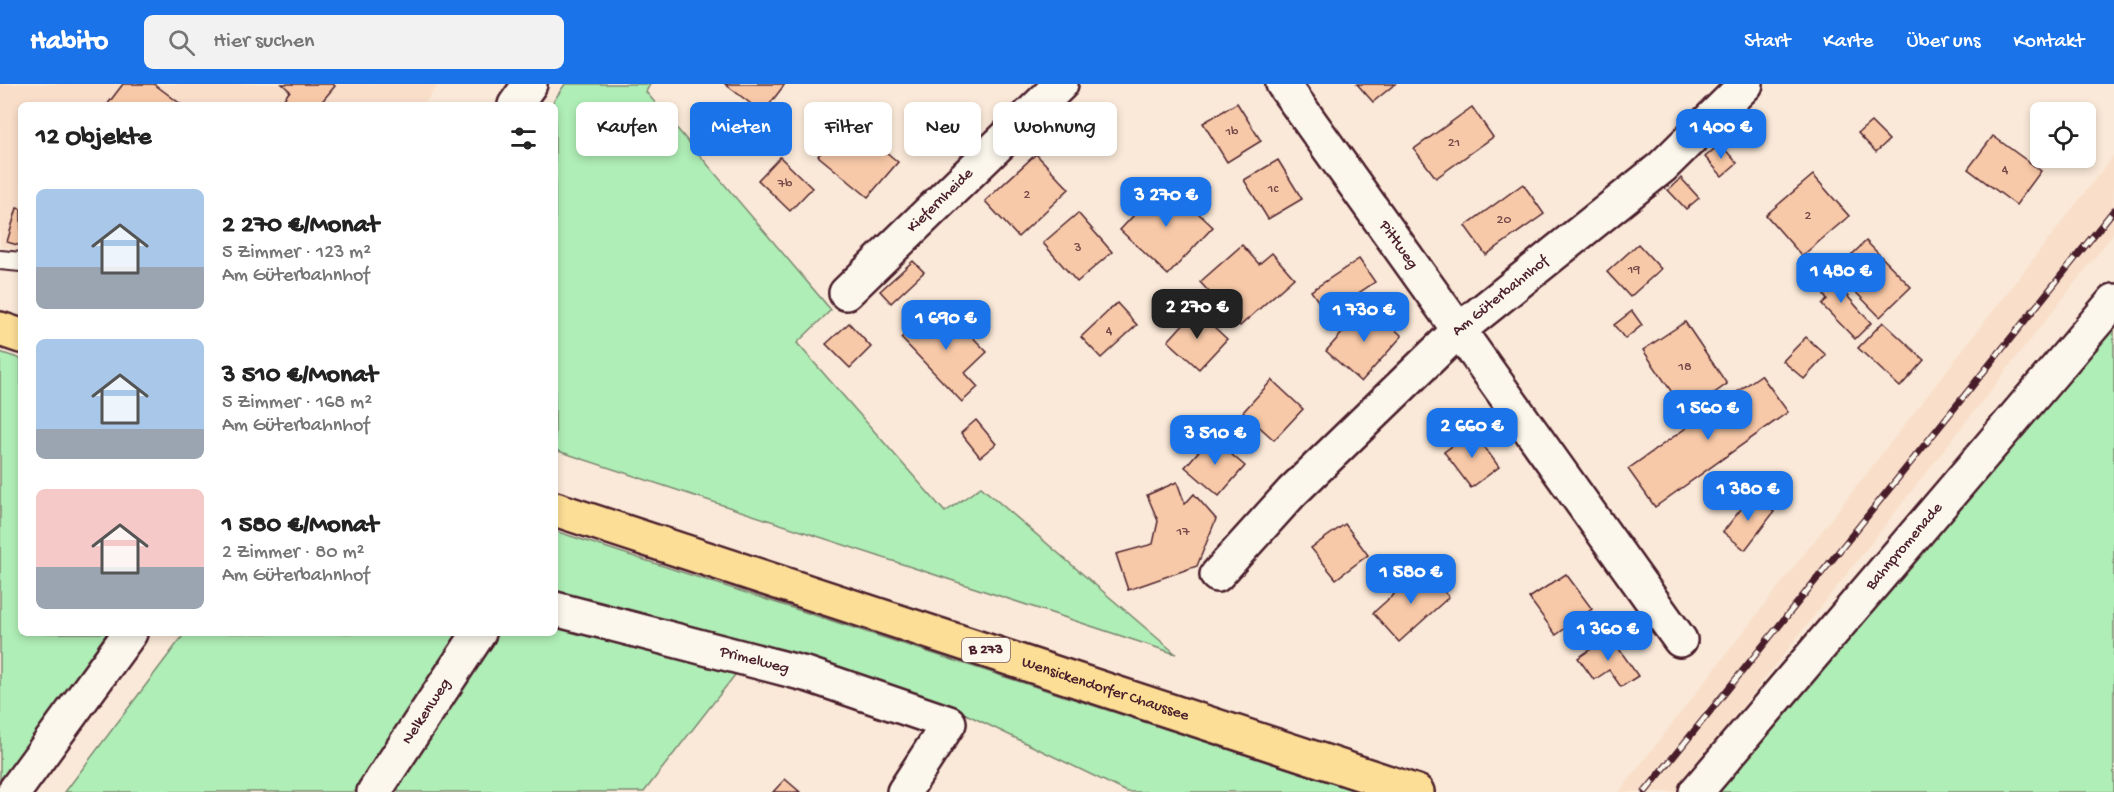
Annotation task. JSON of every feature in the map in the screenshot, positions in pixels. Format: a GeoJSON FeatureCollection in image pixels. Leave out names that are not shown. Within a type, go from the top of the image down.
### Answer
{"type":"FeatureCollection","features":[{"type":"Feature","properties":{"kind":"main road"},"geometry":{"type":"LineString","coordinates":[[0,329],[18,335]]}},
{"type":"Feature","properties":{"kind":"main road","name":"Wensickendorfer Chaussee"},"geometry":{"type":"LineString","coordinates":[[558,510],[1417,792]]}},
{"type":"Feature","properties":{"kind":"street"},"geometry":{"type":"LineString","coordinates":[[517,102],[530,84]]}},
{"type":"Feature","properties":{"kind":"street","name":"Kiefernheide"},"geometry":{"type":"LineString","coordinates":[[846,293],[1061,84]]}},
{"type":"Feature","properties":{"kind":"street","name":"Pittweg"},"geometry":{"type":"LineString","coordinates":[[1283,84],[1680,640]]}},
{"type":"Feature","properties":{"kind":"street","name":"Am Güterbahnhof"},"geometry":{"type":"LineString","coordinates":[[1216,575],[1292,492],[1459,330],[1662,167],[1746,84]]}},
{"type":"Feature","properties":{"kind":"street","name":"Bahnpromenade"},"geometry":{"type":"LineString","coordinates":[[1696,792],[2114,301]]}},
{"type":"Feature","properties":{"kind":"street","name":"Primelweg"},"geometry":{"type":"LineString","coordinates":[[558,610],[809,675],[949,723],[904,792]]}},
{"type":"Feature","properties":{"kind":"street"},"geometry":{"type":"LineString","coordinates":[[14,792],[128,636]]}},
{"type":"Feature","properties":{"kind":"street","name":"Nelkenweg"},"geometry":{"type":"LineString","coordinates":[[374,792],[477,636]]}},
{"type":"Feature","properties":{"kind":"lane"},"geometry":{"type":"LineString","coordinates":[[0,260],[18,262]]}},
{"type":"Feature","properties":{"kind":"shaded area"},"geometry":{"type":"Polygon","coordinates":[[[0,84],[438,84],[426,102],[18,102],[18,250],[0,246],[0,84]]]}},
{"type":"Feature","properties":{"kind":"shaded area"},"geometry":{"type":"Polygon","coordinates":[[[2114,155],[2114,233],[1676,792],[1619,792],[2114,155]]]}},
{"type":"Feature","properties":{"kind":"green space"},"geometry":{"type":"Polygon","coordinates":[[[565,84],[650,84],[646,92],[654,102],[576,102],[576,156],[678,156],[678,130],[690,144],[690,156],[700,156],[831,310],[797,343],[945,512],[981,487],[1176,654],[558,451],[558,102],[553,102],[565,84]]]}},
{"type":"Feature","properties":{"kind":"green space"},"geometry":{"type":"Polygon","coordinates":[[[2114,315],[2114,792],[1707,792],[2114,315]]]}},
{"type":"Feature","properties":{"kind":"green space"},"geometry":{"type":"Polygon","coordinates":[[[0,352],[18,358],[18,636],[105,636],[0,783],[0,352]]]}},
{"type":"Feature","properties":{"kind":"green space"},"geometry":{"type":"Polygon","coordinates":[[[558,532],[1360,792],[1127,792],[945,704],[752,653],[644,792],[65,792],[183,636],[558,636],[558,532]]]}},
{"type":"Feature","properties":{"kind":"building"},"geometry":{"type":"Polygon","coordinates":[[[123,84],[154,84],[178,102],[109,102],[123,84]]]}},
{"type":"Feature","properties":{"kind":"building"},"geometry":{"type":"Polygon","coordinates":[[[282,84],[333,84],[335,86],[322,102],[281,102],[290,91],[282,84]]]}},
{"type":"Feature","properties":{"kind":"building"},"geometry":{"type":"Polygon","coordinates":[[[725,84],[785,84],[771,102],[749,102],[725,84]]]}},
{"type":"Feature","properties":{"kind":"building"},"geometry":{"type":"Polygon","coordinates":[[[1357,84],[1395,84],[1373,102],[1357,84]]]}},
{"type":"Feature","properties":{"kind":"building"},"geometry":{"type":"Polygon","coordinates":[[[1237,103],[1261,141],[1227,162],[1203,123],[1237,103]]]}},
{"type":"Feature","properties":{"kind":"building"},"geometry":{"type":"Polygon","coordinates":[[[1472,107],[1493,137],[1436,178],[1414,149],[1472,107]]]}},
{"type":"Feature","properties":{"kind":"building"},"geometry":{"type":"Polygon","coordinates":[[[1871,122],[1889,140],[1876,152],[1858,133],[1871,122]]]}},
{"type":"Feature","properties":{"kind":"building"},"geometry":{"type":"Polygon","coordinates":[[[1993,136],[2030,163],[2030,168],[2037,168],[2041,171],[2016,205],[1968,169],[1993,136]]]}},
{"type":"Feature","properties":{"kind":"building"},"geometry":{"type":"Polygon","coordinates":[[[1720,144],[1737,163],[1722,176],[1705,157],[1720,144]]]}},
{"type":"Feature","properties":{"kind":"building"},"geometry":{"type":"Polygon","coordinates":[[[818,156],[891,156],[898,162],[868,197],[818,156]]]}},
{"type":"Feature","properties":{"kind":"building"},"geometry":{"type":"Polygon","coordinates":[[[1034,156],[1038,156],[1069,189],[1018,237],[985,201],[1034,156]]]}},
{"type":"Feature","properties":{"kind":"building"},"geometry":{"type":"Polygon","coordinates":[[[780,157],[812,188],[790,211],[758,180],[780,157]]]}},
{"type":"Feature","properties":{"kind":"building"},"geometry":{"type":"Polygon","coordinates":[[[1278,160],[1302,199],[1268,219],[1244,180],[1278,160]]]}},
{"type":"Feature","properties":{"kind":"building"},"geometry":{"type":"Polygon","coordinates":[[[1813,175],[1849,216],[1802,256],[1766,215],[1813,175]]]}},
{"type":"Feature","properties":{"kind":"building"},"geometry":{"type":"Polygon","coordinates":[[[1681,178],[1699,198],[1686,209],[1668,190],[1681,178]]]}},
{"type":"Feature","properties":{"kind":"building"},"geometry":{"type":"Polygon","coordinates":[[[1165,182],[1213,227],[1168,275],[1120,230],[1165,182]]]}},
{"type":"Feature","properties":{"kind":"building"},"geometry":{"type":"Polygon","coordinates":[[[1523,184],[1544,214],[1486,255],[1465,226],[1523,184]]]}},
{"type":"Feature","properties":{"kind":"building"},"geometry":{"type":"Polygon","coordinates":[[[17,208],[18,208],[18,245],[7,242],[17,208]]]}},
{"type":"Feature","properties":{"kind":"building"},"geometry":{"type":"Polygon","coordinates":[[[1078,213],[1112,252],[1077,282],[1043,243],[1078,213]]]}},
{"type":"Feature","properties":{"kind":"building"},"geometry":{"type":"Polygon","coordinates":[[[1866,241],[1911,287],[1880,317],[1835,271],[1866,241]]]}},
{"type":"Feature","properties":{"kind":"building"},"geometry":{"type":"Polygon","coordinates":[[[1638,244],[1661,269],[1630,297],[1607,272],[1638,244]]]}},
{"type":"Feature","properties":{"kind":"building"},"geometry":{"type":"Polygon","coordinates":[[[1242,245],[1259,264],[1272,253],[1294,278],[1240,326],[1200,282],[1242,245]]]}},
{"type":"Feature","properties":{"kind":"building"},"geometry":{"type":"Polygon","coordinates":[[[1359,259],[1375,282],[1327,314],[1311,291],[1359,259]]]}},
{"type":"Feature","properties":{"kind":"building"},"geometry":{"type":"Polygon","coordinates":[[[913,261],[924,272],[891,303],[880,291],[913,261]]]}},
{"type":"Feature","properties":{"kind":"building"},"geometry":{"type":"Polygon","coordinates":[[[1829,265],[1842,290],[1871,323],[1855,339],[1822,305],[1827,300],[1813,277],[1829,265]]]}},
{"type":"Feature","properties":{"kind":"building"},"geometry":{"type":"Polygon","coordinates":[[[1117,303],[1137,325],[1101,358],[1081,337],[1117,303]]]}},
{"type":"Feature","properties":{"kind":"building"},"geometry":{"type":"Polygon","coordinates":[[[1368,304],[1402,336],[1361,382],[1326,351],[1368,304]]]}},
{"type":"Feature","properties":{"kind":"building"},"geometry":{"type":"Polygon","coordinates":[[[931,309],[944,322],[951,315],[987,352],[965,373],[978,387],[962,402],[901,338],[931,309]]]}},
{"type":"Feature","properties":{"kind":"building"},"geometry":{"type":"Polygon","coordinates":[[[1196,310],[1227,339],[1199,369],[1168,341],[1196,310]]]}},
{"type":"Feature","properties":{"kind":"building"},"geometry":{"type":"Polygon","coordinates":[[[1632,311],[1642,325],[1625,339],[1614,325],[1632,311]]]}},
{"type":"Feature","properties":{"kind":"building"},"geometry":{"type":"Polygon","coordinates":[[[1685,322],[1727,384],[1686,413],[1643,350],[1685,322]]]}},
{"type":"Feature","properties":{"kind":"building"},"geometry":{"type":"Polygon","coordinates":[[[1883,322],[1924,360],[1900,387],[1858,348],[1883,322]]]}},
{"type":"Feature","properties":{"kind":"building"},"geometry":{"type":"Polygon","coordinates":[[[849,323],[871,347],[850,368],[826,344],[849,323]]]}},
{"type":"Feature","properties":{"kind":"building"},"geometry":{"type":"Polygon","coordinates":[[[1806,337],[1826,355],[1804,379],[1783,361],[1806,337]]]}},
{"type":"Feature","properties":{"kind":"building"},"geometry":{"type":"Polygon","coordinates":[[[1761,375],[1788,412],[1655,507],[1628,469],[1761,375]]]}},
{"type":"Feature","properties":{"kind":"building"},"geometry":{"type":"Polygon","coordinates":[[[1272,380],[1303,409],[1274,440],[1243,412],[1272,380]]]}},
{"type":"Feature","properties":{"kind":"building"},"geometry":{"type":"Polygon","coordinates":[[[976,420],[996,444],[980,457],[961,433],[976,420]]]}},
{"type":"Feature","properties":{"kind":"building"},"geometry":{"type":"Polygon","coordinates":[[[1473,431],[1499,467],[1471,488],[1444,452],[1473,431]]]}},
{"type":"Feature","properties":{"kind":"building"},"geometry":{"type":"Polygon","coordinates":[[[1211,437],[1245,466],[1219,496],[1185,467],[1211,437]]]}},
{"type":"Feature","properties":{"kind":"building"},"geometry":{"type":"Polygon","coordinates":[[[1177,482],[1185,504],[1194,494],[1216,519],[1197,566],[1128,590],[1116,554],[1153,544],[1158,521],[1147,495],[1177,482]]]}},
{"type":"Feature","properties":{"kind":"building"},"geometry":{"type":"Polygon","coordinates":[[[1752,495],[1774,512],[1745,550],[1723,532],[1752,495]]]}},
{"type":"Feature","properties":{"kind":"building"},"geometry":{"type":"Polygon","coordinates":[[[1345,524],[1368,555],[1336,579],[1311,548],[1345,524]]]}},
{"type":"Feature","properties":{"kind":"building"},"geometry":{"type":"Polygon","coordinates":[[[1423,568],[1449,597],[1399,642],[1373,613],[1423,568]]]}},
{"type":"Feature","properties":{"kind":"building"},"geometry":{"type":"Polygon","coordinates":[[[1566,574],[1592,609],[1556,635],[1529,598],[1566,574]]]}},
{"type":"Feature","properties":{"kind":"building"},"geometry":{"type":"Polygon","coordinates":[[[1610,636],[1638,676],[1621,687],[1609,670],[1594,680],[1578,658],[1610,636]]]}},
{"type":"Feature","properties":{"kind":"building"},"geometry":{"type":"Polygon","coordinates":[[[785,779],[800,792],[773,792],[785,779]]]}},
{"type":"Feature","properties":{"kind":"railway"},"geometry":{"type":"LineString","coordinates":[[1645,792],[2114,210]]}}]}
